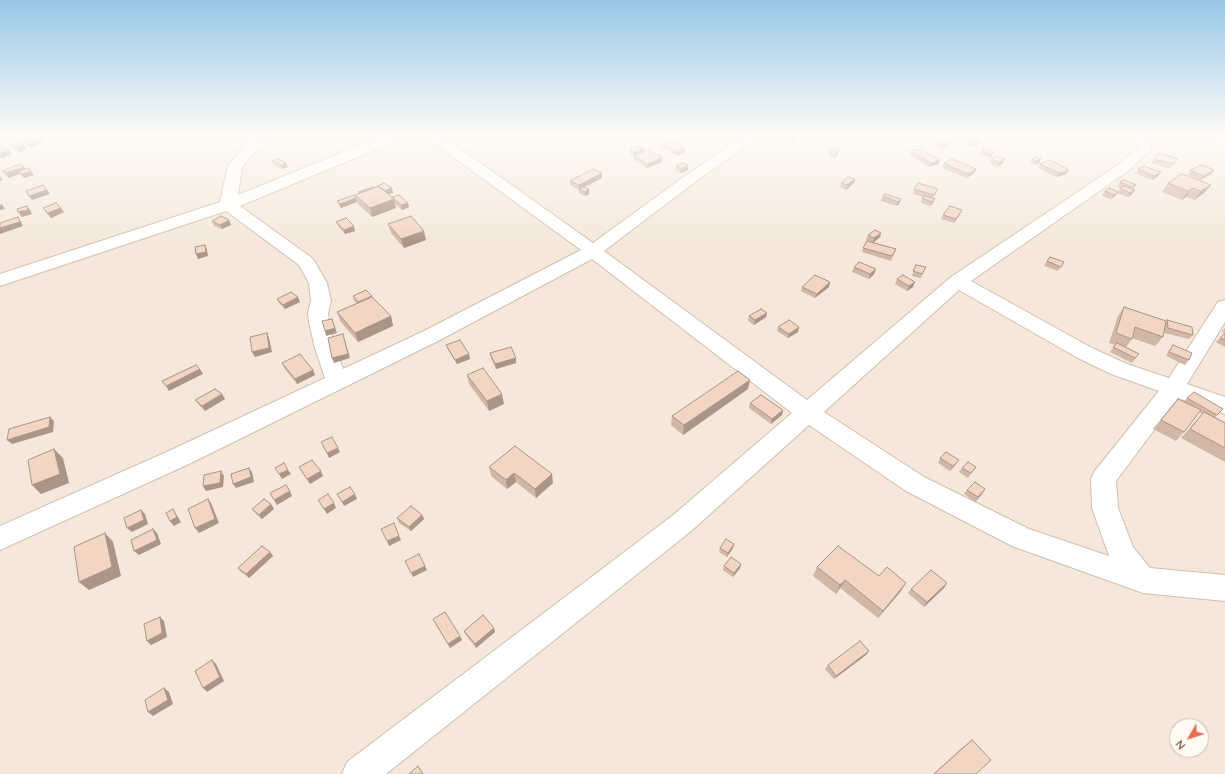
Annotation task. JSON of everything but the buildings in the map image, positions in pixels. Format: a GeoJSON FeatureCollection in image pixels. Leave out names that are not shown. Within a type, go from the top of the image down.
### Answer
{"type":"FeatureCollection","features":[{"type":"Feature","properties":{"kind":"street"},"geometry":{"type":"LineString","coordinates":[[228,205],[234,171]]}},
{"type":"Feature","properties":{"kind":"street"},"geometry":{"type":"LineString","coordinates":[[0,280],[228,205],[310,171]]}},
{"type":"Feature","properties":{"kind":"street"},"geometry":{"type":"LineString","coordinates":[[483,171],[593,250],[808,413],[915,484],[1021,538],[1143,580],[1225,588]]}},
{"type":"Feature","properties":{"kind":"street"},"geometry":{"type":"LineString","coordinates":[[0,538],[180,457],[431,336],[593,250],[701,171]]}},
{"type":"Feature","properties":{"kind":"street"},"geometry":{"type":"LineString","coordinates":[[359,774],[681,524],[958,281],[1118,171]]}},
{"type":"Feature","properties":{"kind":"street"},"geometry":{"type":"LineString","coordinates":[[228,205],[306,262],[318,283],[320,301],[318,313],[319,322],[324,345],[337,381]]}},
{"type":"Feature","properties":{"kind":"street"},"geometry":{"type":"LineString","coordinates":[[958,281],[1085,353],[1112,366],[1225,406]]}},
{"type":"Feature","properties":{"kind":"street"},"geometry":{"type":"LineString","coordinates":[[1143,580],[1122,554],[1105,508],[1103,479],[1174,388],[1225,306]]}},
{"type":"Feature","properties":{"kind":"shaded area"},"geometry":{"type":"Polygon","coordinates":[[[0,171],[1225,171],[1225,774],[0,774],[0,171]]]}}]}
